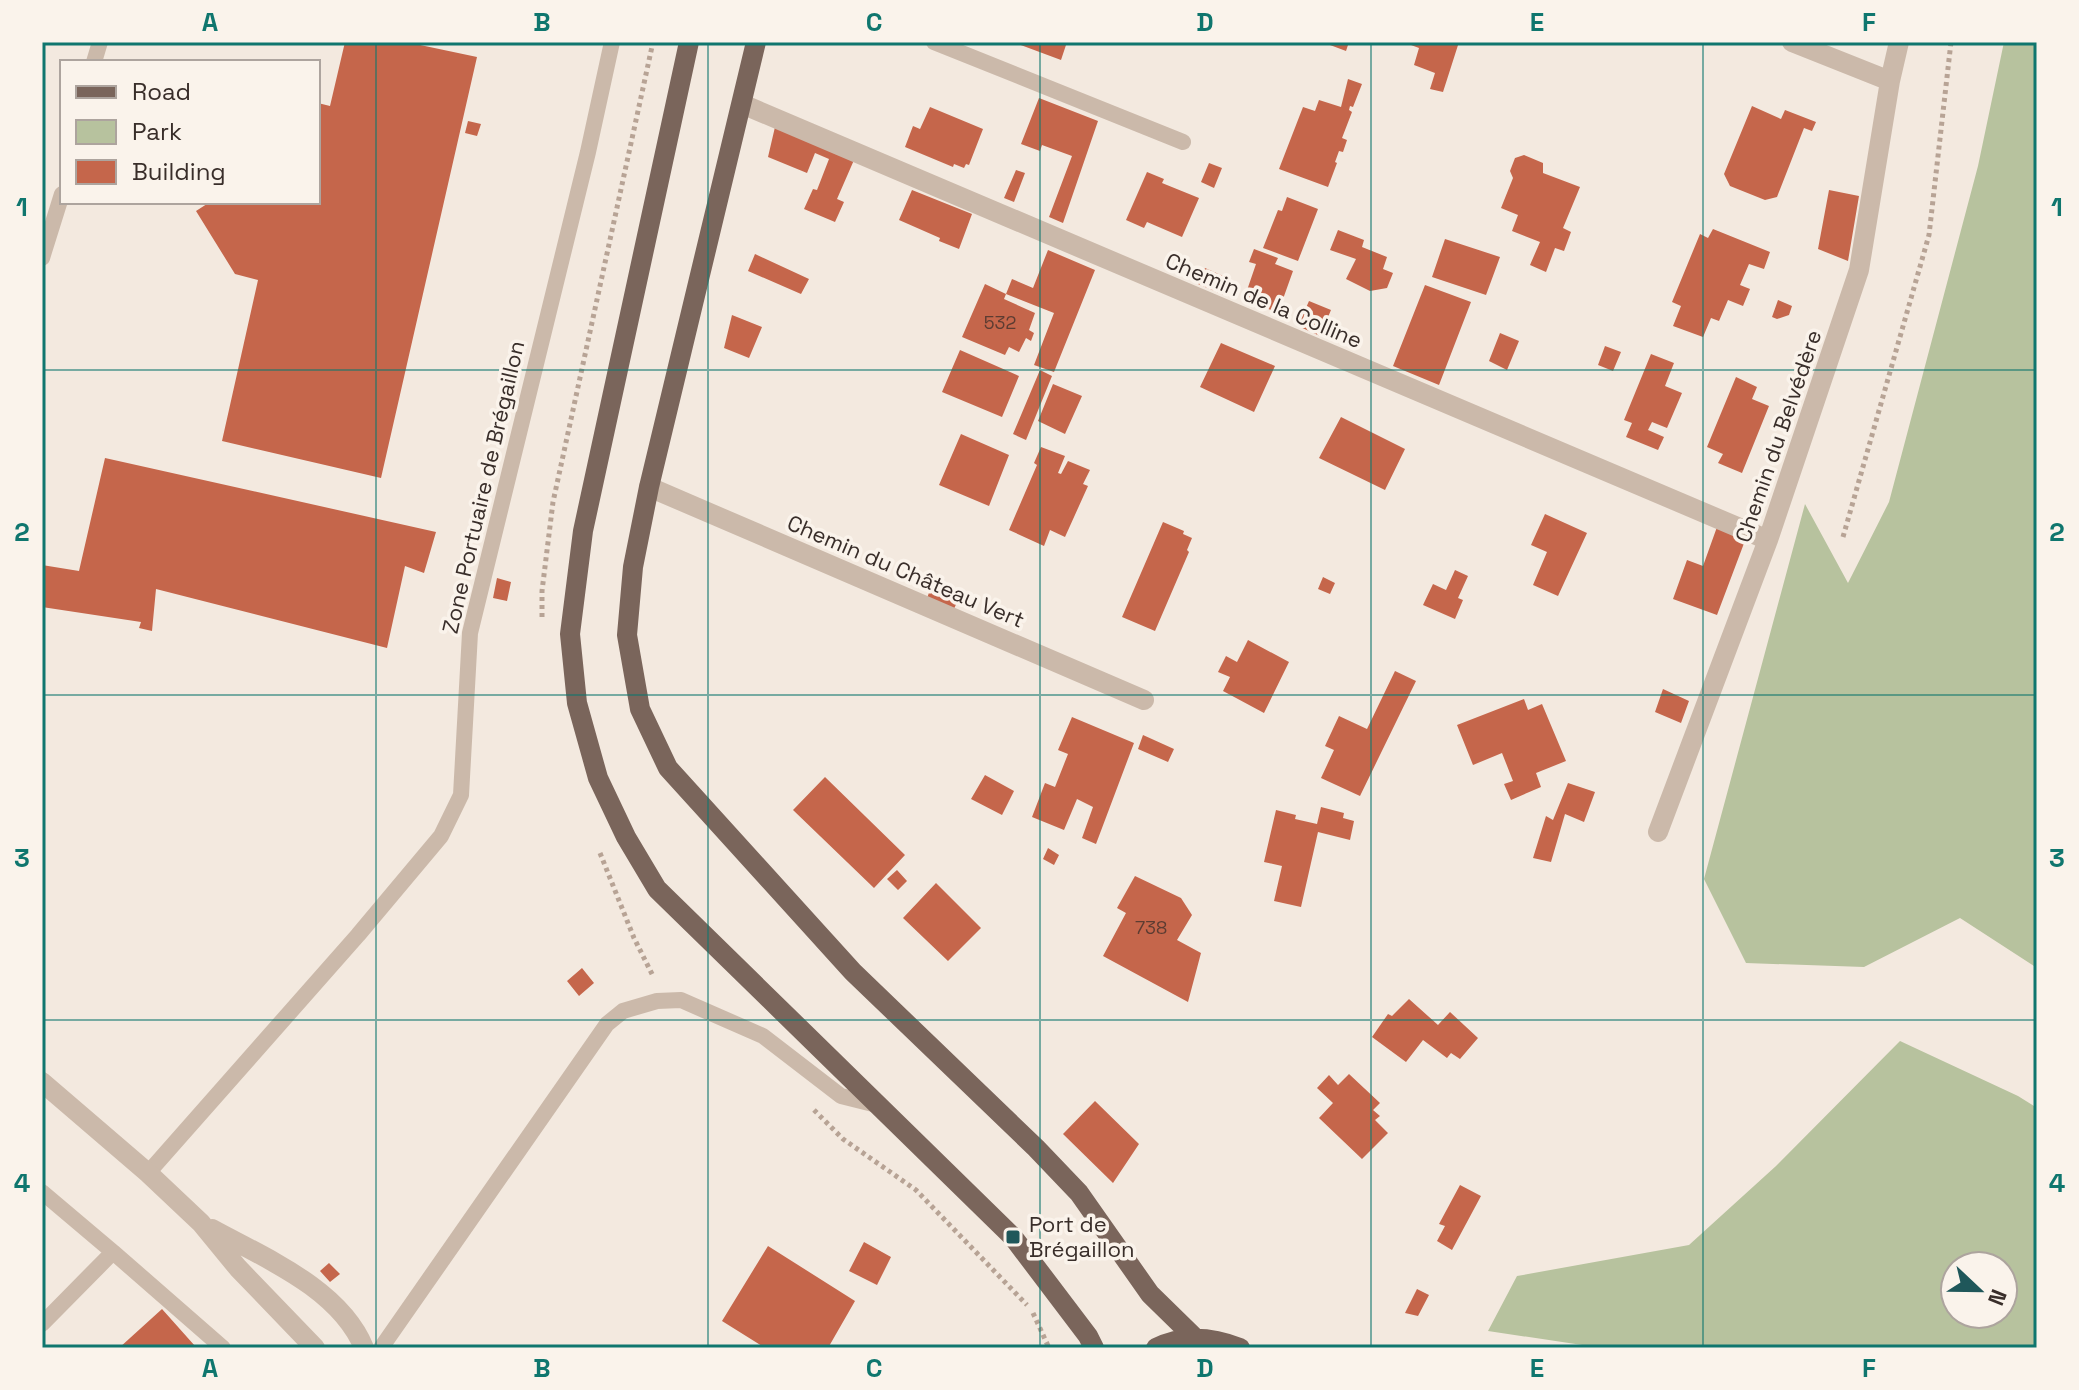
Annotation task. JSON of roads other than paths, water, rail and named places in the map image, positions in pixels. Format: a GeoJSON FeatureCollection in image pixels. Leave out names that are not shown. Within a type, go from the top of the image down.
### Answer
{"type":"FeatureCollection","features":[{"type":"Feature","properties":{"kind":"main road"},"geometry":{"type":"LineString","coordinates":[[689,42],[583,531],[570,634],[577,703],[598,778],[626,837],[657,889],[1013,1237],[1094,1348]]}},
{"type":"Feature","properties":{"kind":"main road"},"geometry":{"type":"LineString","coordinates":[[756,42],[649,487],[633,567],[627,635],[640,709],[668,768],[853,972],[1079,1193],[1150,1294],[1195,1338]]}},
{"type":"Feature","properties":{"kind":"main road"},"geometry":{"type":"LineString","coordinates":[[1156,1348],[1195,1338],[1219,1340],[1240,1348]]}},
{"type":"Feature","properties":{"kind":"street"},"geometry":{"type":"LineString","coordinates":[[1792,42],[1890,81]]}},
{"type":"Feature","properties":{"kind":"street","name":"Chemin du Belvédère"},"geometry":{"type":"LineString","coordinates":[[1658,832],[1768,540],[1859,270],[1899,42]]}},
{"type":"Feature","properties":{"kind":"street","name":"Chemin de la Colline"},"geometry":{"type":"LineString","coordinates":[[742,104],[1768,540]]}},
{"type":"Feature","properties":{"kind":"street","name":"Chemin du Château Vert"},"geometry":{"type":"LineString","coordinates":[[649,487],[1144,700]]}},
{"type":"Feature","properties":{"kind":"street"},"geometry":{"type":"LineString","coordinates":[[42,1082],[201,1223],[238,1268],[315,1348]]}},
{"type":"Feature","properties":{"kind":"street"},"geometry":{"type":"LineString","coordinates":[[201,1223],[286,1269],[342,1310],[364,1348]]}},
{"type":"Feature","properties":{"kind":"lane","name":"Zone Portuaire de Brégaillon"},"geometry":{"type":"LineString","coordinates":[[148,1173],[441,836],[461,795],[470,633],[612,42]]}},
{"type":"Feature","properties":{"kind":"lane"},"geometry":{"type":"LineString","coordinates":[[934,42],[1183,142]]}},
{"type":"Feature","properties":{"kind":"lane"},"geometry":{"type":"LineString","coordinates":[[42,258],[60,200]]}},
{"type":"Feature","properties":{"kind":"lane"},"geometry":{"type":"LineString","coordinates":[[381,1348],[607,1024],[623,1011],[657,1001],[681,1000],[763,1036],[841,1096],[877,1105]]}},
{"type":"Feature","properties":{"kind":"lane"},"geometry":{"type":"LineString","coordinates":[[42,1192],[223,1348]]}},
{"type":"Feature","properties":{"kind":"lane"},"geometry":{"type":"LineString","coordinates":[[42,1324],[113,1252]]}},
{"type":"Feature","properties":{"kind":"place","name":"Port de Brégaillon"},"geometry":{"type":"Point","coordinates":[1013,1237]}}]}
